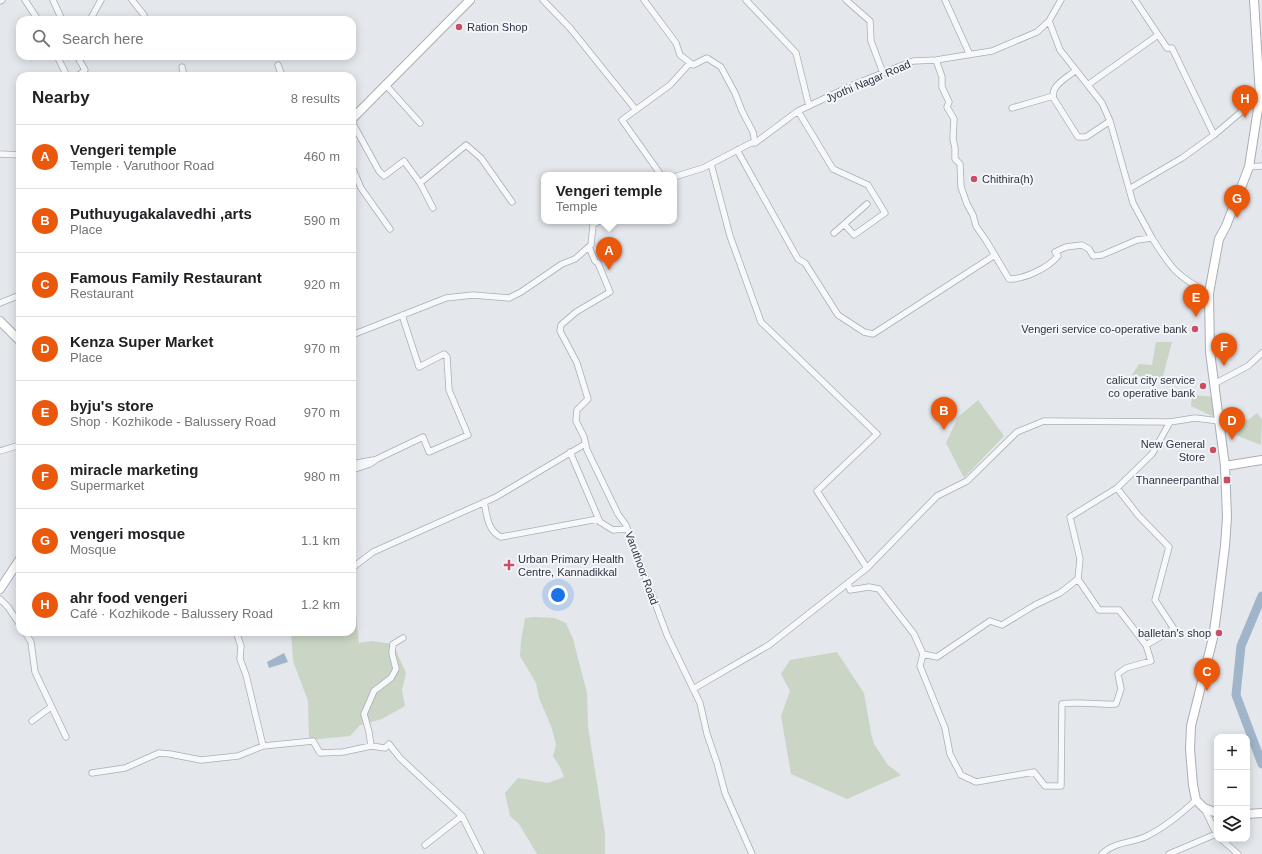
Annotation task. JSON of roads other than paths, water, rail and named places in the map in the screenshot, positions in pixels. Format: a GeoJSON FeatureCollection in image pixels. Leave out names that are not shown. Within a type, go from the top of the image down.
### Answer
{"type":"FeatureCollection","features":[{"type":"Feature","properties":{"kind":"main road"},"geometry":{"type":"LineString","coordinates":[[356,115],[470,0]]}},
{"type":"Feature","properties":{"kind":"main road"},"geometry":{"type":"LineString","coordinates":[[1214,812],[1204,808],[1196,800],[1190,765],[1191,726],[1213,638],[1221,584],[1227,517],[1225,466],[1208,329],[1209,293],[1219,239],[1226,226],[1249,167],[1260,96],[1259,43],[1254,0]]}},
{"type":"Feature","properties":{"kind":"main road"},"geometry":{"type":"LineString","coordinates":[[0,321],[16,337]]}},
{"type":"Feature","properties":{"kind":"main road"},"geometry":{"type":"LineString","coordinates":[[1225,466],[1262,460]]}},
{"type":"Feature","properties":{"kind":"main road"},"geometry":{"type":"LineString","coordinates":[[0,589],[16,566]]}},
{"type":"Feature","properties":{"kind":"main road"},"geometry":{"type":"LineString","coordinates":[[1250,814],[1262,813]]}},
{"type":"Feature","properties":{"kind":"street"},"geometry":{"type":"LineString","coordinates":[[26,0],[36,16]]}},
{"type":"Feature","properties":{"kind":"street"},"geometry":{"type":"LineString","coordinates":[[53,0],[60,16]]}},
{"type":"Feature","properties":{"kind":"street"},"geometry":{"type":"LineString","coordinates":[[92,16],[101,0]]}},
{"type":"Feature","properties":{"kind":"street"},"geometry":{"type":"LineString","coordinates":[[132,0],[144,15]]}},
{"type":"Feature","properties":{"kind":"street"},"geometry":{"type":"LineString","coordinates":[[543,0],[570,28],[636,110]]}},
{"type":"Feature","properties":{"kind":"street"},"geometry":{"type":"LineString","coordinates":[[644,0],[676,43],[680,55],[693,65],[707,58],[721,68],[735,93],[753,132],[755,143]]}},
{"type":"Feature","properties":{"kind":"street"},"geometry":{"type":"LineString","coordinates":[[746,0],[796,53],[809,106]]}},
{"type":"Feature","properties":{"kind":"street"},"geometry":{"type":"LineString","coordinates":[[846,0],[870,21],[871,41],[882,73]]}},
{"type":"Feature","properties":{"kind":"street"},"geometry":{"type":"LineString","coordinates":[[945,0],[969,53]]}},
{"type":"Feature","properties":{"kind":"street","name":"Jyothi Nagar Road"},"geometry":{"type":"LineString","coordinates":[[677,176],[703,168],[751,143],[755,143],[798,111],[882,73],[913,61],[936,60],[969,53],[992,51],[1037,32],[1049,21],[1060,0]]}},
{"type":"Feature","properties":{"kind":"street"},"geometry":{"type":"LineString","coordinates":[[1136,0],[1167,48],[1172,48],[1214,135]]}},
{"type":"Feature","properties":{"kind":"street"},"geometry":{"type":"LineString","coordinates":[[1049,21],[1060,50],[1089,84],[1102,103],[1110,121],[1134,203],[1152,238],[1164,257],[1182,278],[1209,293]]}},
{"type":"Feature","properties":{"kind":"street"},"geometry":{"type":"LineString","coordinates":[[1089,84],[1158,35]]}},
{"type":"Feature","properties":{"kind":"street"},"geometry":{"type":"LineString","coordinates":[[59,60],[65,72]]}},
{"type":"Feature","properties":{"kind":"street"},"geometry":{"type":"LineString","coordinates":[[79,60],[84,70],[82,72]]}},
{"type":"Feature","properties":{"kind":"street"},"geometry":{"type":"LineString","coordinates":[[936,60],[942,77],[942,87],[949,102],[947,107],[954,119],[952,140],[956,148],[955,159],[960,164],[961,187],[967,204],[974,215],[976,226],[1009,279],[1016,279],[1050,265],[1058,256],[1055,252],[1066,247],[1082,245],[1089,250],[1093,256],[1102,255],[1137,240],[1152,238]]}},
{"type":"Feature","properties":{"kind":"street"},"geometry":{"type":"LineString","coordinates":[[659,172],[622,120],[670,85],[690,63]]}},
{"type":"Feature","properties":{"kind":"street"},"geometry":{"type":"LineString","coordinates":[[278,65],[281,72]]}},
{"type":"Feature","properties":{"kind":"street"},"geometry":{"type":"LineString","coordinates":[[182,68],[183,72]]}},
{"type":"Feature","properties":{"kind":"street"},"geometry":{"type":"LineString","coordinates":[[1076,70],[1054,88],[1053,96],[1078,137],[1086,136],[1110,121]]}},
{"type":"Feature","properties":{"kind":"street"},"geometry":{"type":"LineString","coordinates":[[385,84],[420,123]]}},
{"type":"Feature","properties":{"kind":"street"},"geometry":{"type":"LineString","coordinates":[[1012,108],[1053,96]]}},
{"type":"Feature","properties":{"kind":"street"},"geometry":{"type":"LineString","coordinates":[[1129,188],[1182,158],[1214,135],[1260,96]]}},
{"type":"Feature","properties":{"kind":"street"},"geometry":{"type":"LineString","coordinates":[[798,111],[833,169],[868,185],[885,213],[854,235],[844,224]]}},
{"type":"Feature","properties":{"kind":"street"},"geometry":{"type":"LineString","coordinates":[[356,130],[378,172],[384,176],[404,161],[420,182],[433,208]]}},
{"type":"Feature","properties":{"kind":"street"},"geometry":{"type":"LineString","coordinates":[[420,182],[466,146],[481,158],[512,202]]}},
{"type":"Feature","properties":{"kind":"street"},"geometry":{"type":"LineString","coordinates":[[737,150],[798,259],[805,263],[838,315],[864,332],[873,334],[995,255]]}},
{"type":"Feature","properties":{"kind":"street"},"geometry":{"type":"LineString","coordinates":[[0,154],[16,155]]}},
{"type":"Feature","properties":{"kind":"street"},"geometry":{"type":"LineString","coordinates":[[711,164],[730,236],[761,322],[877,434],[816,491],[866,568]]}},
{"type":"Feature","properties":{"kind":"street"},"geometry":{"type":"LineString","coordinates":[[1249,167],[1262,166]]}},
{"type":"Feature","properties":{"kind":"street"},"geometry":{"type":"LineString","coordinates":[[356,176],[361,188],[390,229]]}},
{"type":"Feature","properties":{"kind":"street"},"geometry":{"type":"LineString","coordinates":[[834,233],[866,204]]}},
{"type":"Feature","properties":{"kind":"street"},"geometry":{"type":"LineString","coordinates":[[356,333],[446,298],[473,295],[509,298],[522,292],[562,264],[575,259],[589,247],[591,245],[595,224]]}},
{"type":"Feature","properties":{"kind":"street","name":"Varuthoor Road"},"geometry":{"type":"LineString","coordinates":[[589,247],[595,261],[598,263],[610,292],[576,312],[561,325],[560,331],[577,362],[588,399],[577,410],[576,421],[590,457],[627,529],[667,635],[700,703],[707,734],[725,793],[752,854]]}},
{"type":"Feature","properties":{"kind":"street"},"geometry":{"type":"LineString","coordinates":[[0,303],[16,297]]}},
{"type":"Feature","properties":{"kind":"street"},"geometry":{"type":"LineString","coordinates":[[356,469],[370,464],[377,459],[423,437],[429,452],[468,435],[449,390],[447,357],[444,354],[419,367],[402,315]]}},
{"type":"Feature","properties":{"kind":"street"},"geometry":{"type":"LineString","coordinates":[[1214,384],[1248,366],[1262,353]]}},
{"type":"Feature","properties":{"kind":"street"},"geometry":{"type":"LineString","coordinates":[[693,689],[769,645],[848,583],[866,568],[938,496],[967,481],[1017,432],[1044,421],[1170,422],[1195,418],[1219,421]]}},
{"type":"Feature","properties":{"kind":"street"},"geometry":{"type":"LineString","coordinates":[[848,583],[850,590],[869,587],[879,589],[914,634],[923,654],[920,666],[945,728],[950,754],[961,775],[976,782],[1034,772],[1045,786],[1061,786],[1062,704],[1078,701],[1096,705],[1116,704],[1121,689],[1118,674],[1126,668],[1152,661],[1146,645],[1119,610],[1099,610],[1078,579],[1080,560],[1070,517],[1117,488],[1152,454],[1170,422]]}},
{"type":"Feature","properties":{"kind":"street"},"geometry":{"type":"LineString","coordinates":[[356,565],[374,552],[484,502],[585,444]]}},
{"type":"Feature","properties":{"kind":"street"},"geometry":{"type":"LineString","coordinates":[[0,451],[16,446]]}},
{"type":"Feature","properties":{"kind":"street"},"geometry":{"type":"LineString","coordinates":[[570,452],[600,522],[613,530],[627,529]]}},
{"type":"Feature","properties":{"kind":"street"},"geometry":{"type":"LineString","coordinates":[[356,463],[377,459]]}},
{"type":"Feature","properties":{"kind":"street"},"geometry":{"type":"LineString","coordinates":[[1117,488],[1138,515],[1169,547],[1156,600],[1174,629],[1146,645]]}},
{"type":"Feature","properties":{"kind":"street"},"geometry":{"type":"LineString","coordinates":[[484,502],[491,529],[494,534],[500,537],[598,519]]}},
{"type":"Feature","properties":{"kind":"street"},"geometry":{"type":"LineString","coordinates":[[923,654],[937,657],[990,621],[1002,625],[1035,605],[1060,593],[1078,579]]}},
{"type":"Feature","properties":{"kind":"street"},"geometry":{"type":"LineString","coordinates":[[0,599],[8,607],[16,619]]}},
{"type":"Feature","properties":{"kind":"street"},"geometry":{"type":"LineString","coordinates":[[27,636],[31,642],[35,672],[66,737]]}},
{"type":"Feature","properties":{"kind":"street"},"geometry":{"type":"LineString","coordinates":[[237,636],[240,646],[240,659],[246,675],[263,746]]}},
{"type":"Feature","properties":{"kind":"street"},"geometry":{"type":"LineString","coordinates":[[371,746],[370,732],[364,714],[374,690],[391,678],[396,669],[392,653],[393,644],[403,638]]}},
{"type":"Feature","properties":{"kind":"street"},"geometry":{"type":"LineString","coordinates":[[32,721],[51,708]]}},
{"type":"Feature","properties":{"kind":"street"},"geometry":{"type":"LineString","coordinates":[[92,773],[125,768],[159,753],[201,760],[238,756],[263,746],[312,741],[320,753],[343,752],[371,746],[384,748],[389,744],[400,758],[462,816],[481,854]]}},
{"type":"Feature","properties":{"kind":"street"},"geometry":{"type":"LineString","coordinates":[[1102,854],[1108,848],[1145,837],[1182,813],[1196,800]]}},
{"type":"Feature","properties":{"kind":"street"},"geometry":{"type":"LineString","coordinates":[[1204,808],[1214,830]]}},
{"type":"Feature","properties":{"kind":"street"},"geometry":{"type":"LineString","coordinates":[[425,845],[462,816]]}},
{"type":"Feature","properties":{"kind":"street"},"geometry":{"type":"LineString","coordinates":[[1169,854],[1214,836]]}},
{"type":"Feature","properties":{"kind":"street"},"geometry":{"type":"LineString","coordinates":[[1224,842],[1238,854]]}},
{"type":"Feature","properties":{"kind":"water"},"geometry":{"type":"Polygon","coordinates":[[[284,653],[288,662],[269,668],[267,662],[284,653]]]}},
{"type":"Feature","properties":{"kind":"waterway"},"geometry":{"type":"LineString","coordinates":[[1262,596],[1241,646],[1236,695],[1262,764]]}},
{"type":"Feature","properties":{"kind":"place","name":"Ration Shop"},"geometry":{"type":"Point","coordinates":[459,27]}},
{"type":"Feature","properties":{"kind":"place","name":"ahr food vengeri"},"geometry":{"type":"Point","coordinates":[1245,118]}},
{"type":"Feature","properties":{"kind":"place","name":"Chithira(h)"},"geometry":{"type":"Point","coordinates":[974,179]}},
{"type":"Feature","properties":{"kind":"place","name":"vengeri mosque"},"geometry":{"type":"Point","coordinates":[1237,218]}},
{"type":"Feature","properties":{"kind":"place","name":"Vengeri temple"},"geometry":{"type":"Point","coordinates":[609,270]}},
{"type":"Feature","properties":{"kind":"place","name":"byju's store"},"geometry":{"type":"Point","coordinates":[1196,317]}},
{"type":"Feature","properties":{"kind":"place","name":"Vengeri service co-operative bank"},"geometry":{"type":"Point","coordinates":[1195,329]}},
{"type":"Feature","properties":{"kind":"place","name":"miracle marketing"},"geometry":{"type":"Point","coordinates":[1224,366]}},
{"type":"Feature","properties":{"kind":"place","name":"calicut city service co operative bank"},"geometry":{"type":"Point","coordinates":[1203,386]}},
{"type":"Feature","properties":{"kind":"place","name":"Puthuyugakalavedhi ,arts"},"geometry":{"type":"Point","coordinates":[944,430]}},
{"type":"Feature","properties":{"kind":"place","name":"Kenza Super Market"},"geometry":{"type":"Point","coordinates":[1232,440]}},
{"type":"Feature","properties":{"kind":"place","name":"New General Store"},"geometry":{"type":"Point","coordinates":[1213,450]}},
{"type":"Feature","properties":{"kind":"place","name":"Thanneerpanthal"},"geometry":{"type":"Point","coordinates":[1227,480]}},
{"type":"Feature","properties":{"kind":"place","name":"Urban Primary Health Centre, Kannadikkal"},"geometry":{"type":"Point","coordinates":[509,565]}},
{"type":"Feature","properties":{"kind":"place","name":"balletan's shop"},"geometry":{"type":"Point","coordinates":[1219,633]}},
{"type":"Feature","properties":{"kind":"place","name":"Famous Family Restaurant"},"geometry":{"type":"Point","coordinates":[1207,691]}}]}
